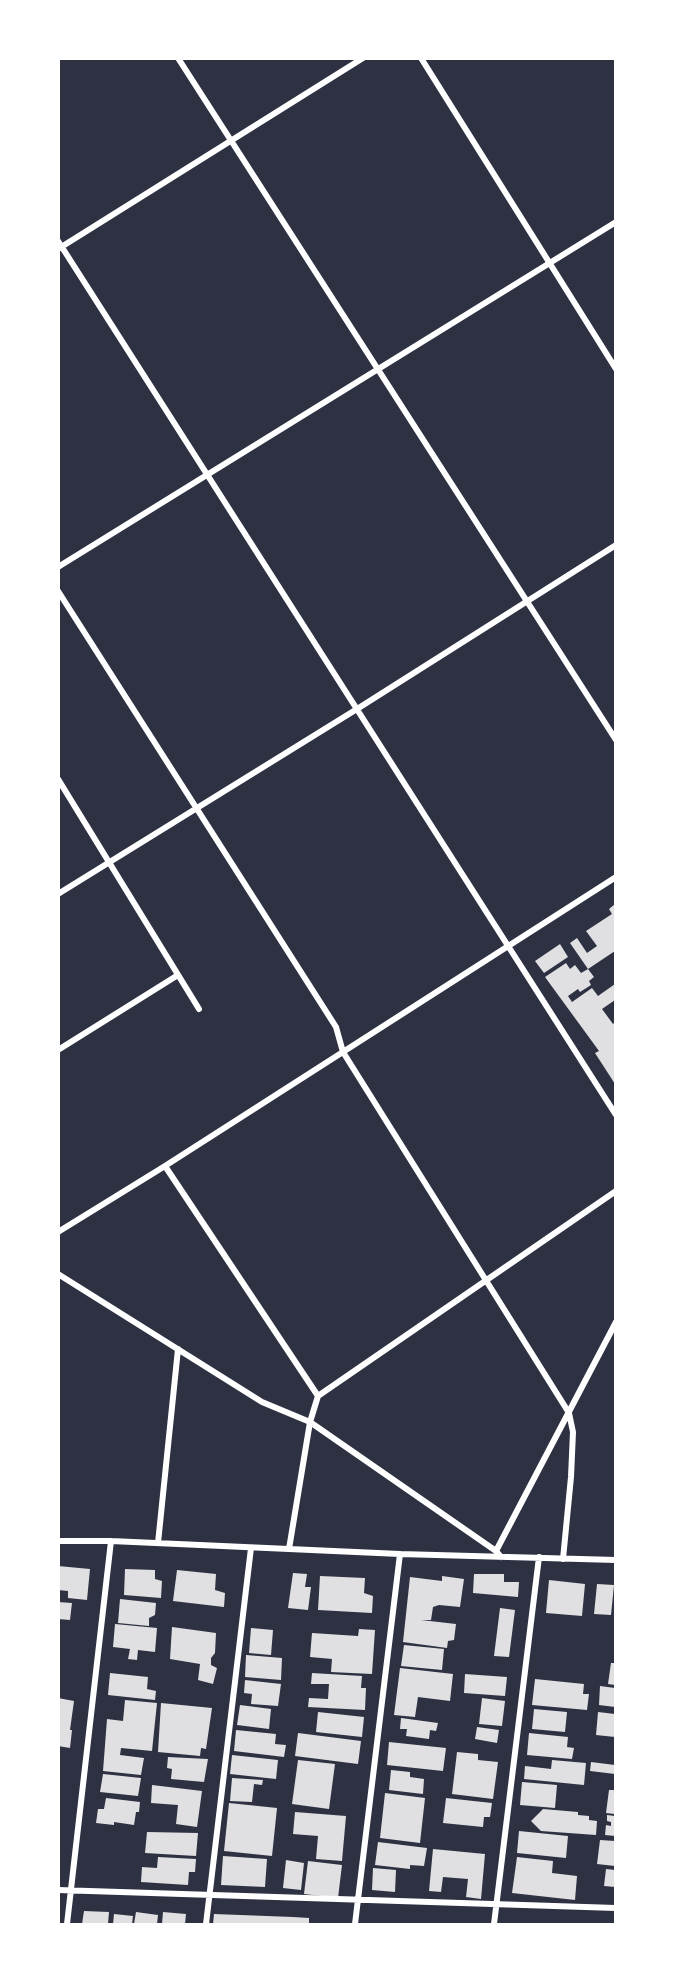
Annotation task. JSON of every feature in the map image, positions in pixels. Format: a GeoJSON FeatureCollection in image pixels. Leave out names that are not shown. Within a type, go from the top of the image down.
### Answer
{"type":"FeatureCollection","features":[{"type":"Feature","properties":{"kind":"street"},"geometry":{"type":"LineString","coordinates":[[178,58],[615,740]]}},
{"type":"Feature","properties":{"kind":"street"},"geometry":{"type":"LineString","coordinates":[[363,58],[60,246],[208,474],[615,1115]]}},
{"type":"Feature","properties":{"kind":"street"},"geometry":{"type":"LineString","coordinates":[[421,58],[615,369]]}},
{"type":"Feature","properties":{"kind":"street"},"geometry":{"type":"LineString","coordinates":[[58,567],[615,222]]}},
{"type":"Feature","properties":{"kind":"street"},"geometry":{"type":"LineString","coordinates":[[58,894],[357,709],[615,545]]}},
{"type":"Feature","properties":{"kind":"street"},"geometry":{"type":"LineString","coordinates":[[58,591],[336,1027],[343,1052],[569,1413],[573,1432],[572,1477],[563,1559]]}},
{"type":"Feature","properties":{"kind":"street"},"geometry":{"type":"LineString","coordinates":[[58,779],[199,1009]]}},
{"type":"Feature","properties":{"kind":"street"},"geometry":{"type":"LineString","coordinates":[[58,1232],[165,1166],[615,877]]}},
{"type":"Feature","properties":{"kind":"street"},"geometry":{"type":"LineString","coordinates":[[58,1050],[178,975]]}},
{"type":"Feature","properties":{"kind":"street"},"geometry":{"type":"LineString","coordinates":[[165,1166],[318,1396]]}},
{"type":"Feature","properties":{"kind":"street"},"geometry":{"type":"LineString","coordinates":[[289,1549],[310,1422],[318,1396],[615,1191]]}},
{"type":"Feature","properties":{"kind":"street"},"geometry":{"type":"LineString","coordinates":[[58,1274],[262,1402],[310,1422],[496,1551],[501,1557]]}},
{"type":"Feature","properties":{"kind":"street"},"geometry":{"type":"LineString","coordinates":[[496,1551],[615,1322]]}},
{"type":"Feature","properties":{"kind":"street"},"geometry":{"type":"LineString","coordinates":[[158,1543],[178,1348]]}},
{"type":"Feature","properties":{"kind":"street"},"geometry":{"type":"LineString","coordinates":[[58,1541],[111,1541],[400,1554],[615,1560]]}},
{"type":"Feature","properties":{"kind":"street"},"geometry":{"type":"LineString","coordinates":[[68,1924],[111,1541]]}},
{"type":"Feature","properties":{"kind":"street"},"geometry":{"type":"LineString","coordinates":[[206,1924],[251,1548]]}},
{"type":"Feature","properties":{"kind":"street"},"geometry":{"type":"LineString","coordinates":[[355,1924],[400,1554]]}},
{"type":"Feature","properties":{"kind":"street"},"geometry":{"type":"LineString","coordinates":[[494,1924],[539,1557]]}},
{"type":"Feature","properties":{"kind":"street"},"geometry":{"type":"LineString","coordinates":[[58,1890],[615,1908]]}},
{"type":"Feature","properties":{"kind":"building"},"geometry":{"type":"Polygon","coordinates":[[[615,904],[615,951],[588,969],[570,943],[577,938],[587,953],[597,946],[586,931],[612,914],[609,909],[615,904]]]}},
{"type":"Feature","properties":{"kind":"building"},"geometry":{"type":"Polygon","coordinates":[[[560,944],[568,957],[544,973],[535,961],[560,944]]]}},
{"type":"Feature","properties":{"kind":"building"},"geometry":{"type":"Polygon","coordinates":[[[566,963],[570,969],[575,965],[581,973],[588,969],[594,977],[589,981],[591,985],[580,992],[578,989],[568,996],[572,1002],[592,988],[598,996],[615,984],[615,1000],[602,1009],[613,1024],[615,1022],[615,1084],[595,1053],[599,1051],[545,977],[566,963]]]}},
{"type":"Feature","properties":{"kind":"building"},"geometry":{"type":"Polygon","coordinates":[[[58,1566],[90,1569],[87,1600],[68,1598],[68,1591],[58,1590],[58,1566]]]}},
{"type":"Feature","properties":{"kind":"building"},"geometry":{"type":"Polygon","coordinates":[[[125,1569],[155,1570],[155,1579],[162,1581],[161,1598],[124,1595],[125,1569]]]}},
{"type":"Feature","properties":{"kind":"building"},"geometry":{"type":"Polygon","coordinates":[[[177,1570],[216,1574],[215,1590],[225,1593],[224,1607],[173,1601],[177,1570]]]}},
{"type":"Feature","properties":{"kind":"building"},"geometry":{"type":"Polygon","coordinates":[[[293,1573],[307,1574],[305,1587],[311,1587],[308,1610],[288,1608],[293,1573]]]}},
{"type":"Feature","properties":{"kind":"building"},"geometry":{"type":"Polygon","coordinates":[[[474,1574],[504,1574],[504,1582],[519,1582],[518,1597],[473,1593],[474,1574]]]}},
{"type":"Feature","properties":{"kind":"building"},"geometry":{"type":"Polygon","coordinates":[[[320,1576],[365,1578],[364,1593],[373,1596],[372,1613],[318,1610],[320,1576]]]}},
{"type":"Feature","properties":{"kind":"building"},"geometry":{"type":"Polygon","coordinates":[[[442,1576],[464,1579],[460,1607],[439,1605],[433,1607],[431,1620],[421,1620],[456,1624],[454,1640],[448,1641],[447,1648],[403,1642],[410,1577],[442,1581],[442,1576]]]}},
{"type":"Feature","properties":{"kind":"building"},"geometry":{"type":"Polygon","coordinates":[[[549,1580],[585,1584],[582,1616],[546,1613],[549,1580]]]}},
{"type":"Feature","properties":{"kind":"building"},"geometry":{"type":"Polygon","coordinates":[[[597,1584],[614,1585],[611,1615],[594,1614],[597,1584]]]}},
{"type":"Feature","properties":{"kind":"building"},"geometry":{"type":"Polygon","coordinates":[[[120,1599],[156,1603],[155,1615],[149,1618],[149,1626],[118,1623],[120,1599]]]}},
{"type":"Feature","properties":{"kind":"building"},"geometry":{"type":"Polygon","coordinates":[[[58,1602],[72,1603],[70,1620],[58,1619],[58,1602]]]}},
{"type":"Feature","properties":{"kind":"building"},"geometry":{"type":"Polygon","coordinates":[[[500,1608],[515,1610],[509,1657],[494,1656],[500,1608]]]}},
{"type":"Feature","properties":{"kind":"building"},"geometry":{"type":"Polygon","coordinates":[[[115,1624],[157,1628],[155,1652],[138,1650],[137,1660],[128,1659],[130,1649],[113,1647],[115,1624]]]}},
{"type":"Feature","properties":{"kind":"building"},"geometry":{"type":"Polygon","coordinates":[[[172,1627],[216,1633],[215,1653],[211,1658],[211,1665],[217,1668],[213,1684],[198,1680],[200,1664],[170,1659],[172,1627]]]}},
{"type":"Feature","properties":{"kind":"building"},"geometry":{"type":"Polygon","coordinates":[[[251,1628],[273,1630],[271,1655],[249,1653],[251,1628]]]}},
{"type":"Feature","properties":{"kind":"building"},"geometry":{"type":"Polygon","coordinates":[[[359,1629],[375,1630],[372,1674],[331,1672],[332,1659],[310,1657],[312,1633],[358,1636],[359,1629]]]}},
{"type":"Feature","properties":{"kind":"building"},"geometry":{"type":"Polygon","coordinates":[[[404,1645],[444,1649],[442,1670],[401,1666],[404,1645]]]}},
{"type":"Feature","properties":{"kind":"building"},"geometry":{"type":"Polygon","coordinates":[[[246,1655],[282,1658],[281,1680],[245,1677],[246,1655]]]}},
{"type":"Feature","properties":{"kind":"building"},"geometry":{"type":"Polygon","coordinates":[[[611,1663],[615,1663],[615,1685],[608,1684],[611,1663]]]}},
{"type":"Feature","properties":{"kind":"building"},"geometry":{"type":"Polygon","coordinates":[[[400,1668],[453,1674],[450,1701],[418,1697],[415,1717],[394,1715],[400,1668]]]}},
{"type":"Feature","properties":{"kind":"building"},"geometry":{"type":"Polygon","coordinates":[[[110,1673],[148,1677],[147,1689],[156,1691],[155,1700],[108,1695],[110,1673]]]}},
{"type":"Feature","properties":{"kind":"building"},"geometry":{"type":"Polygon","coordinates":[[[312,1673],[362,1676],[361,1688],[366,1688],[365,1710],[308,1707],[309,1698],[328,1699],[329,1684],[311,1684],[312,1673]]]}},
{"type":"Feature","properties":{"kind":"building"},"geometry":{"type":"Polygon","coordinates":[[[465,1674],[507,1677],[505,1696],[464,1693],[465,1674]]]}},
{"type":"Feature","properties":{"kind":"building"},"geometry":{"type":"Polygon","coordinates":[[[535,1679],[584,1684],[583,1694],[589,1694],[587,1710],[532,1705],[535,1679]]]}},
{"type":"Feature","properties":{"kind":"building"},"geometry":{"type":"Polygon","coordinates":[[[245,1680],[281,1684],[278,1706],[251,1704],[252,1694],[244,1693],[245,1680]]]}},
{"type":"Feature","properties":{"kind":"building"},"geometry":{"type":"Polygon","coordinates":[[[600,1686],[615,1688],[615,1707],[599,1705],[600,1686]]]}},
{"type":"Feature","properties":{"kind":"building"},"geometry":{"type":"Polygon","coordinates":[[[58,1698],[74,1701],[70,1748],[58,1746],[58,1698]]]}},
{"type":"Feature","properties":{"kind":"building"},"geometry":{"type":"Polygon","coordinates":[[[482,1698],[505,1701],[502,1726],[479,1724],[482,1698]]]}},
{"type":"Feature","properties":{"kind":"building"},"geometry":{"type":"Polygon","coordinates":[[[125,1700],[157,1703],[152,1751],[121,1748],[120,1755],[144,1758],[141,1775],[103,1771],[107,1719],[123,1721],[125,1700]]]}},
{"type":"Feature","properties":{"kind":"building"},"geometry":{"type":"Polygon","coordinates":[[[161,1703],[212,1708],[206,1749],[201,1748],[200,1756],[158,1752],[161,1703]]]}},
{"type":"Feature","properties":{"kind":"building"},"geometry":{"type":"Polygon","coordinates":[[[240,1705],[271,1709],[269,1729],[237,1725],[240,1705]]]}},
{"type":"Feature","properties":{"kind":"building"},"geometry":{"type":"Polygon","coordinates":[[[534,1709],[567,1712],[565,1732],[532,1729],[534,1709]]]}},
{"type":"Feature","properties":{"kind":"building"},"geometry":{"type":"Polygon","coordinates":[[[318,1712],[364,1717],[362,1737],[316,1732],[318,1712]]]}},
{"type":"Feature","properties":{"kind":"building"},"geometry":{"type":"Polygon","coordinates":[[[598,1712],[615,1714],[615,1737],[596,1735],[598,1712]]]}},
{"type":"Feature","properties":{"kind":"building"},"geometry":{"type":"Polygon","coordinates":[[[401,1718],[438,1723],[436,1731],[430,1730],[429,1739],[406,1736],[407,1729],[400,1729],[401,1718]]]}},
{"type":"Feature","properties":{"kind":"building"},"geometry":{"type":"Polygon","coordinates":[[[477,1727],[499,1730],[497,1743],[475,1739],[477,1727]]]}},
{"type":"Feature","properties":{"kind":"building"},"geometry":{"type":"Polygon","coordinates":[[[236,1730],[276,1734],[275,1744],[286,1745],[284,1757],[234,1751],[236,1730]]]}},
{"type":"Feature","properties":{"kind":"building"},"geometry":{"type":"Polygon","coordinates":[[[298,1733],[361,1741],[358,1764],[295,1756],[298,1733]]]}},
{"type":"Feature","properties":{"kind":"building"},"geometry":{"type":"Polygon","coordinates":[[[529,1733],[568,1737],[567,1747],[574,1748],[572,1759],[527,1755],[529,1733]]]}},
{"type":"Feature","properties":{"kind":"building"},"geometry":{"type":"Polygon","coordinates":[[[389,1742],[446,1748],[443,1771],[387,1765],[389,1742]]]}},
{"type":"Feature","properties":{"kind":"building"},"geometry":{"type":"Polygon","coordinates":[[[457,1752],[478,1754],[478,1760],[498,1762],[493,1799],[452,1794],[457,1752]]]}},
{"type":"Feature","properties":{"kind":"building"},"geometry":{"type":"Polygon","coordinates":[[[232,1755],[278,1760],[276,1779],[230,1774],[232,1755]]]}},
{"type":"Feature","properties":{"kind":"building"},"geometry":{"type":"Polygon","coordinates":[[[168,1757],[208,1759],[204,1782],[171,1779],[172,1769],[167,1768],[168,1757]]]}},
{"type":"Feature","properties":{"kind":"building"},"geometry":{"type":"Polygon","coordinates":[[[298,1760],[335,1764],[329,1809],[292,1804],[298,1760]]]}},
{"type":"Feature","properties":{"kind":"building"},"geometry":{"type":"Polygon","coordinates":[[[552,1760],[586,1763],[584,1785],[524,1779],[525,1766],[551,1769],[552,1760]]]}},
{"type":"Feature","properties":{"kind":"building"},"geometry":{"type":"Polygon","coordinates":[[[591,1762],[615,1765],[615,1774],[590,1771],[591,1762]]]}},
{"type":"Feature","properties":{"kind":"building"},"geometry":{"type":"Polygon","coordinates":[[[391,1770],[410,1772],[410,1777],[424,1779],[423,1794],[389,1790],[391,1770]]]}},
{"type":"Feature","properties":{"kind":"building"},"geometry":{"type":"Polygon","coordinates":[[[103,1774],[141,1778],[138,1796],[100,1792],[103,1774]]]}},
{"type":"Feature","properties":{"kind":"building"},"geometry":{"type":"Polygon","coordinates":[[[232,1778],[263,1780],[262,1785],[254,1784],[252,1802],[230,1801],[232,1778]]]}},
{"type":"Feature","properties":{"kind":"building"},"geometry":{"type":"Polygon","coordinates":[[[522,1782],[557,1785],[555,1808],[520,1805],[522,1782]]]}},
{"type":"Feature","properties":{"kind":"building"},"geometry":{"type":"Polygon","coordinates":[[[152,1785],[202,1791],[197,1827],[176,1824],[178,1805],[151,1803],[152,1785]]]}},
{"type":"Feature","properties":{"kind":"building"},"geometry":{"type":"Polygon","coordinates":[[[609,1790],[615,1790],[615,1814],[606,1813],[609,1790]]]}},
{"type":"Feature","properties":{"kind":"building"},"geometry":{"type":"Polygon","coordinates":[[[385,1793],[425,1798],[420,1843],[380,1838],[385,1793]]]}},
{"type":"Feature","properties":{"kind":"building"},"geometry":{"type":"Polygon","coordinates":[[[106,1798],[140,1802],[134,1825],[114,1822],[114,1825],[96,1823],[98,1809],[104,1809],[106,1798]]]}},
{"type":"Feature","properties":{"kind":"building"},"geometry":{"type":"Polygon","coordinates":[[[446,1798],[492,1803],[490,1817],[484,1817],[483,1827],[443,1823],[446,1798]]]}},
{"type":"Feature","properties":{"kind":"building"},"geometry":{"type":"Polygon","coordinates":[[[229,1803],[277,1808],[272,1856],[224,1851],[229,1803]]]}},
{"type":"Feature","properties":{"kind":"building"},"geometry":{"type":"Polygon","coordinates":[[[543,1809],[578,1812],[578,1815],[589,1816],[589,1820],[597,1821],[596,1835],[541,1831],[531,1821],[543,1809]]]}},
{"type":"Feature","properties":{"kind":"building"},"geometry":{"type":"Polygon","coordinates":[[[295,1812],[346,1816],[342,1861],[316,1859],[318,1836],[293,1834],[295,1812]]]}},
{"type":"Feature","properties":{"kind":"building"},"geometry":{"type":"Polygon","coordinates":[[[607,1815],[615,1816],[615,1836],[605,1835],[606,1825],[611,1826],[611,1822],[607,1821],[607,1815]]]}},
{"type":"Feature","properties":{"kind":"building"},"geometry":{"type":"Polygon","coordinates":[[[519,1831],[568,1836],[566,1858],[517,1853],[519,1831]]]}},
{"type":"Feature","properties":{"kind":"building"},"geometry":{"type":"Polygon","coordinates":[[[147,1832],[198,1833],[196,1856],[145,1853],[147,1832]]]}},
{"type":"Feature","properties":{"kind":"building"},"geometry":{"type":"Polygon","coordinates":[[[600,1840],[615,1841],[615,1866],[597,1864],[600,1840]]]}},
{"type":"Feature","properties":{"kind":"building"},"geometry":{"type":"Polygon","coordinates":[[[378,1842],[427,1848],[424,1866],[410,1865],[410,1869],[375,1865],[378,1842]]]}},
{"type":"Feature","properties":{"kind":"building"},"geometry":{"type":"Polygon","coordinates":[[[433,1849],[485,1854],[481,1899],[466,1897],[468,1879],[443,1877],[441,1892],[429,1891],[433,1849]]]}},
{"type":"Feature","properties":{"kind":"building"},"geometry":{"type":"Polygon","coordinates":[[[223,1856],[267,1859],[265,1887],[221,1885],[223,1856]]]}},
{"type":"Feature","properties":{"kind":"building"},"geometry":{"type":"Polygon","coordinates":[[[158,1857],[196,1859],[195,1872],[189,1872],[188,1885],[141,1882],[142,1867],[157,1868],[158,1857]]]}},
{"type":"Feature","properties":{"kind":"building"},"geometry":{"type":"Polygon","coordinates":[[[517,1857],[553,1861],[552,1873],[577,1876],[575,1900],[512,1893],[517,1857]]]}},
{"type":"Feature","properties":{"kind":"building"},"geometry":{"type":"Polygon","coordinates":[[[286,1860],[304,1863],[301,1890],[283,1888],[286,1860]]]}},
{"type":"Feature","properties":{"kind":"building"},"geometry":{"type":"Polygon","coordinates":[[[308,1861],[342,1865],[338,1898],[304,1894],[308,1861]]]}},
{"type":"Feature","properties":{"kind":"building"},"geometry":{"type":"Polygon","coordinates":[[[373,1868],[396,1870],[395,1892],[372,1890],[373,1868]]]}},
{"type":"Feature","properties":{"kind":"building"},"geometry":{"type":"Polygon","coordinates":[[[606,1869],[615,1870],[615,1887],[604,1886],[606,1869]]]}},
{"type":"Feature","properties":{"kind":"building"},"geometry":{"type":"Polygon","coordinates":[[[84,1911],[109,1912],[108,1924],[82,1924],[84,1911]]]}},
{"type":"Feature","properties":{"kind":"building"},"geometry":{"type":"Polygon","coordinates":[[[136,1912],[158,1915],[157,1924],[134,1924],[136,1912]]]}},
{"type":"Feature","properties":{"kind":"building"},"geometry":{"type":"Polygon","coordinates":[[[163,1912],[186,1914],[185,1924],[162,1924],[163,1912]]]}},
{"type":"Feature","properties":{"kind":"building"},"geometry":{"type":"Polygon","coordinates":[[[114,1914],[133,1916],[132,1924],[113,1924],[114,1914]]]}},
{"type":"Feature","properties":{"kind":"building"},"geometry":{"type":"Polygon","coordinates":[[[214,1914],[309,1918],[309,1924],[213,1924],[214,1914]]]}}]}
